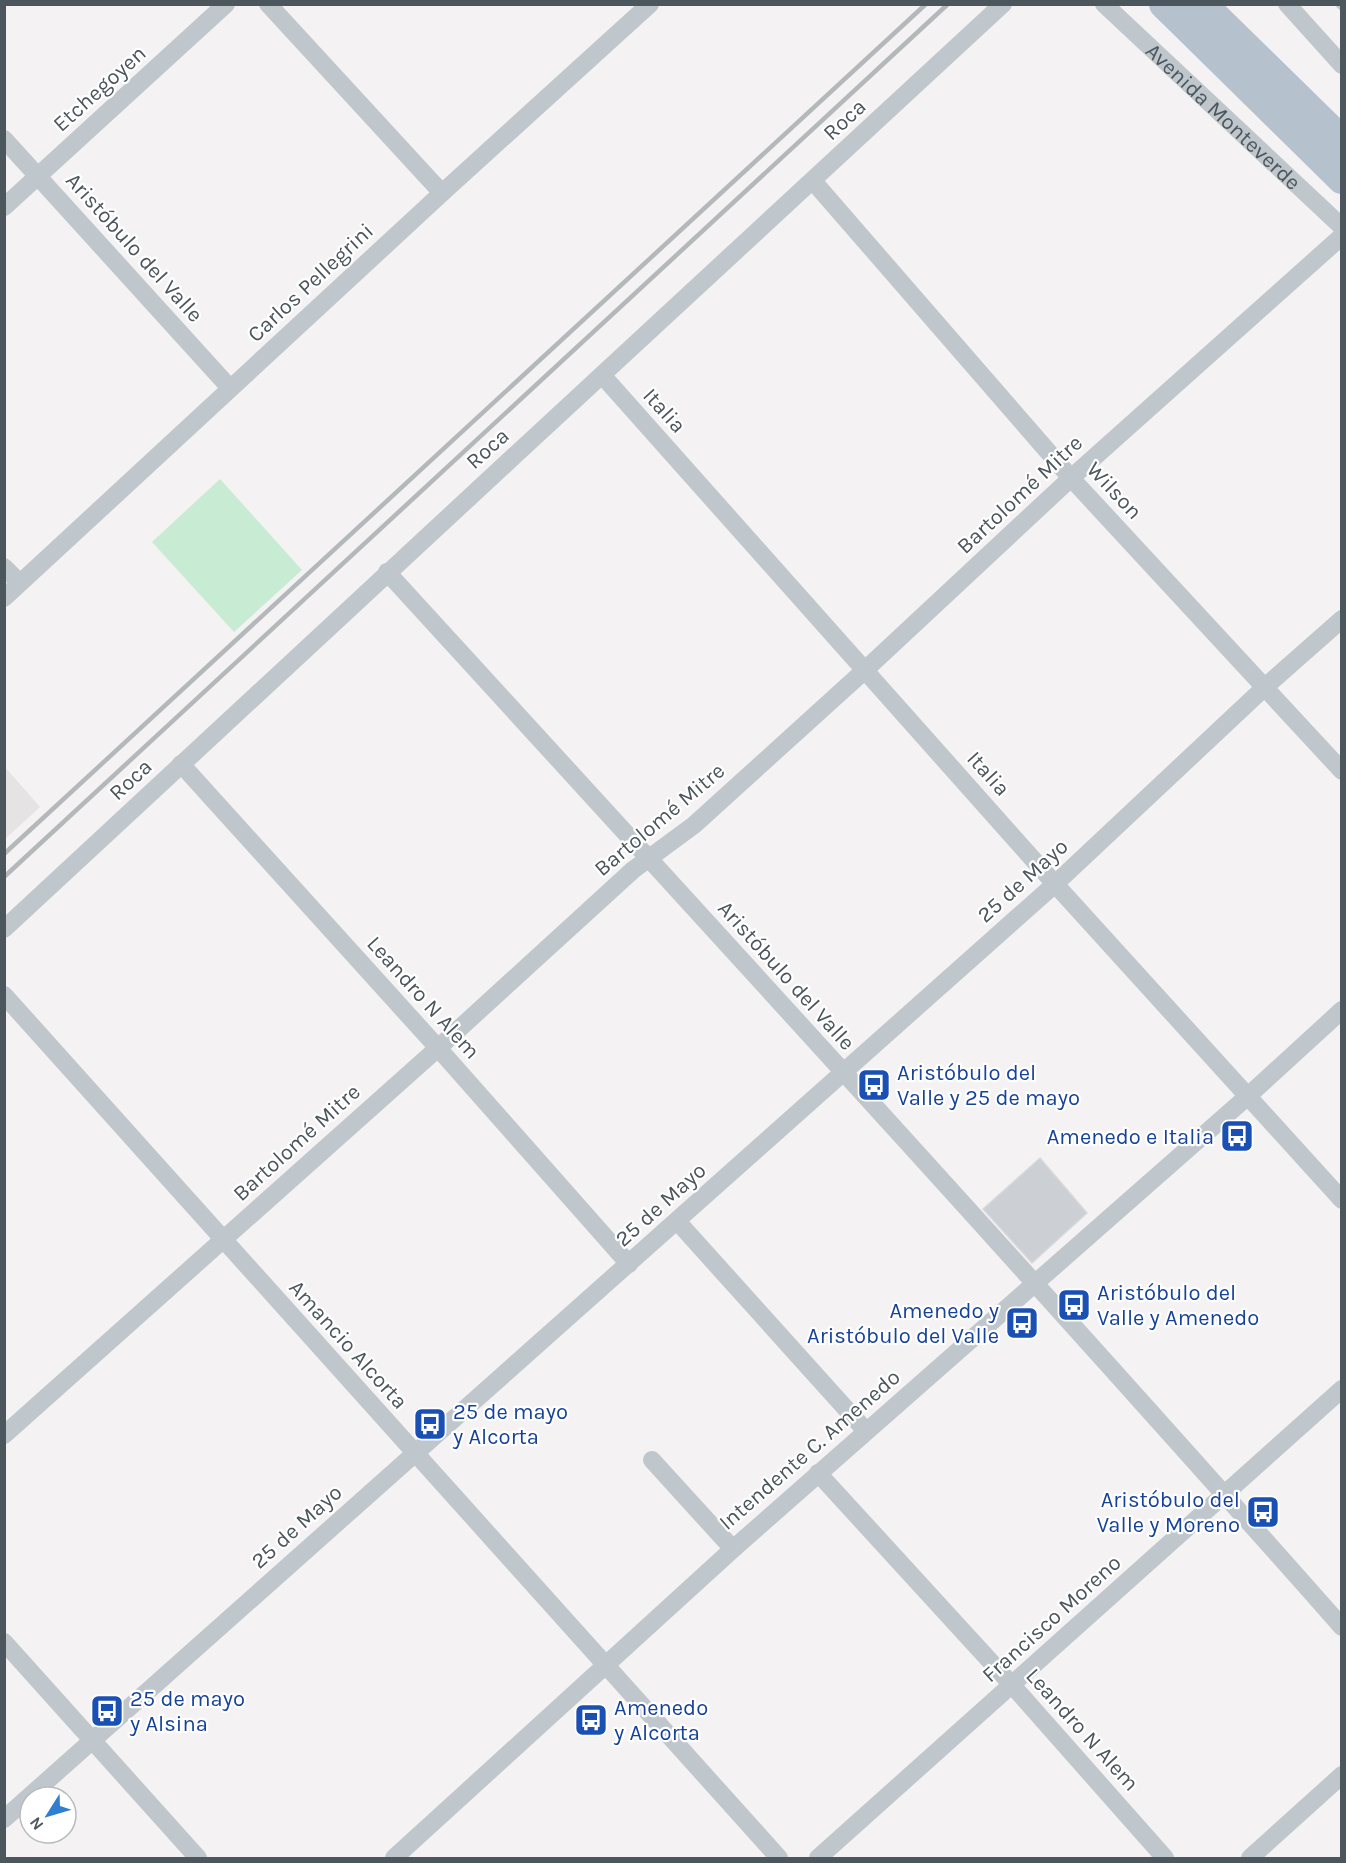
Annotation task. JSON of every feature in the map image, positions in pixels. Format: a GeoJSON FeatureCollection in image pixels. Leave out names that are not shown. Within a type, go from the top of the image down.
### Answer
{"type":"FeatureCollection","features":[{"type":"Feature","properties":{"kind":"main road","name":"Avenida Monteverde"},"geometry":{"type":"LineString","coordinates":[[1164,4],[1341,179]]}},
{"type":"Feature","properties":{"kind":"main road"},"geometry":{"type":"LineString","coordinates":[[1202,4],[1341,141]]}},
{"type":"Feature","properties":{"kind":"street","name":"Etchegoyen"},"geometry":{"type":"LineString","coordinates":[[4,207],[226,4]]}},
{"type":"Feature","properties":{"kind":"street"},"geometry":{"type":"LineString","coordinates":[[268,4],[442,193]]}},
{"type":"Feature","properties":{"kind":"street","name":"Carlos Pellegrini"},"geometry":{"type":"LineString","coordinates":[[4,598],[650,4]]}},
{"type":"Feature","properties":{"kind":"street","name":"Roca"},"geometry":{"type":"LineString","coordinates":[[4,929],[1003,4]]}},
{"type":"Feature","properties":{"kind":"street","name":"Avenida Monteverde"},"geometry":{"type":"LineString","coordinates":[[1104,4],[1341,227]]}},
{"type":"Feature","properties":{"kind":"street"},"geometry":{"type":"LineString","coordinates":[[1287,4],[1341,65]]}},
{"type":"Feature","properties":{"kind":"street","name":"Aristóbulo del Valle"},"geometry":{"type":"LineString","coordinates":[[4,139],[231,387]]}},
{"type":"Feature","properties":{"kind":"street","name":"Wilson"},"geometry":{"type":"LineString","coordinates":[[813,181],[1071,478],[1341,771]]}},
{"type":"Feature","properties":{"kind":"street","name":"Bartolomé Mitre"},"geometry":{"type":"LineString","coordinates":[[4,1435],[438,1048],[633,870],[694,825],[1071,478],[1341,236]]}},
{"type":"Feature","properties":{"kind":"street","name":"Italia"},"geometry":{"type":"LineString","coordinates":[[602,375],[1055,884],[1341,1200]]}},
{"type":"Feature","properties":{"kind":"street"},"geometry":{"type":"LineString","coordinates":[[4,567],[20,583]]}},
{"type":"Feature","properties":{"kind":"street","name":"Aristóbulo del Valle"},"geometry":{"type":"LineString","coordinates":[[387,572],[842,1071],[1341,1627]]}},
{"type":"Feature","properties":{"kind":"street","name":"25 de Mayo"},"geometry":{"type":"LineString","coordinates":[[4,1820],[629,1264],[842,1071],[1055,884],[1341,619]]}},
{"type":"Feature","properties":{"kind":"street","name":"Leandro N Alem"},"geometry":{"type":"LineString","coordinates":[[181,764],[438,1048],[629,1264]]}},
{"type":"Feature","properties":{"kind":"street","name":"Amancio Alcorta"},"geometry":{"type":"LineString","coordinates":[[4,995],[779,1858]]}},
{"type":"Feature","properties":{"kind":"street","name":"Intendente C. Amenedo"},"geometry":{"type":"LineString","coordinates":[[394,1858],[733,1549],[1248,1096],[1341,1010]]}},
{"type":"Feature","properties":{"kind":"street"},"geometry":{"type":"LineString","coordinates":[[676,1221],[866,1431]]}},
{"type":"Feature","properties":{"kind":"street","name":"Francisco Moreno"},"geometry":{"type":"LineString","coordinates":[[818,1858],[1341,1389]]}},
{"type":"Feature","properties":{"kind":"street"},"geometry":{"type":"LineString","coordinates":[[652,1460],[733,1549]]}},
{"type":"Feature","properties":{"kind":"street","name":"Leandro N Alem"},"geometry":{"type":"LineString","coordinates":[[818,1473],[1165,1858]]}},
{"type":"Feature","properties":{"kind":"street"},"geometry":{"type":"LineString","coordinates":[[4,1641],[198,1858]]}},
{"type":"Feature","properties":{"kind":"street"},"geometry":{"type":"LineString","coordinates":[[1250,1858],[1341,1775]]}},
{"type":"Feature","properties":{"kind":"shaded area"},"geometry":{"type":"Polygon","coordinates":[[[4,766],[40,807],[5,839],[4,839],[4,766]]]}},
{"type":"Feature","properties":{"kind":"green space"},"geometry":{"type":"Polygon","coordinates":[[[220,479],[302,570],[234,632],[152,542],[220,479]]]}},
{"type":"Feature","properties":{"kind":"building"},"geometry":{"type":"Polygon","coordinates":[[[1040,1158],[1087,1213],[1032,1263],[983,1209],[1040,1158]]]}},
{"type":"Feature","properties":{"kind":"railway"},"geometry":{"type":"LineString","coordinates":[[4,854],[926,4]]}},
{"type":"Feature","properties":{"kind":"railway"},"geometry":{"type":"LineString","coordinates":[[4,877],[948,4]]}},
{"type":"Feature","properties":{"kind":"place","name":"Aristóbulo del Valle y 25 de mayo"},"geometry":{"type":"Point","coordinates":[874,1085]}},
{"type":"Feature","properties":{"kind":"place","name":"Amenedo e Italia"},"geometry":{"type":"Point","coordinates":[1237,1136]}},
{"type":"Feature","properties":{"kind":"place","name":"Aristóbulo del Valle y Amenedo"},"geometry":{"type":"Point","coordinates":[1074,1305]}},
{"type":"Feature","properties":{"kind":"place","name":"Amenedo y Aristóbulo del Valle"},"geometry":{"type":"Point","coordinates":[1022,1323]}},
{"type":"Feature","properties":{"kind":"place","name":"25 de mayo y Alcorta"},"geometry":{"type":"Point","coordinates":[430,1424]}},
{"type":"Feature","properties":{"kind":"place","name":"Aristóbulo del Valle y Moreno"},"geometry":{"type":"Point","coordinates":[1263,1512]}},
{"type":"Feature","properties":{"kind":"place","name":"25 de mayo y Alsina"},"geometry":{"type":"Point","coordinates":[107,1711]}},
{"type":"Feature","properties":{"kind":"place","name":"Amenedo y Alcorta"},"geometry":{"type":"Point","coordinates":[591,1720]}}]}
